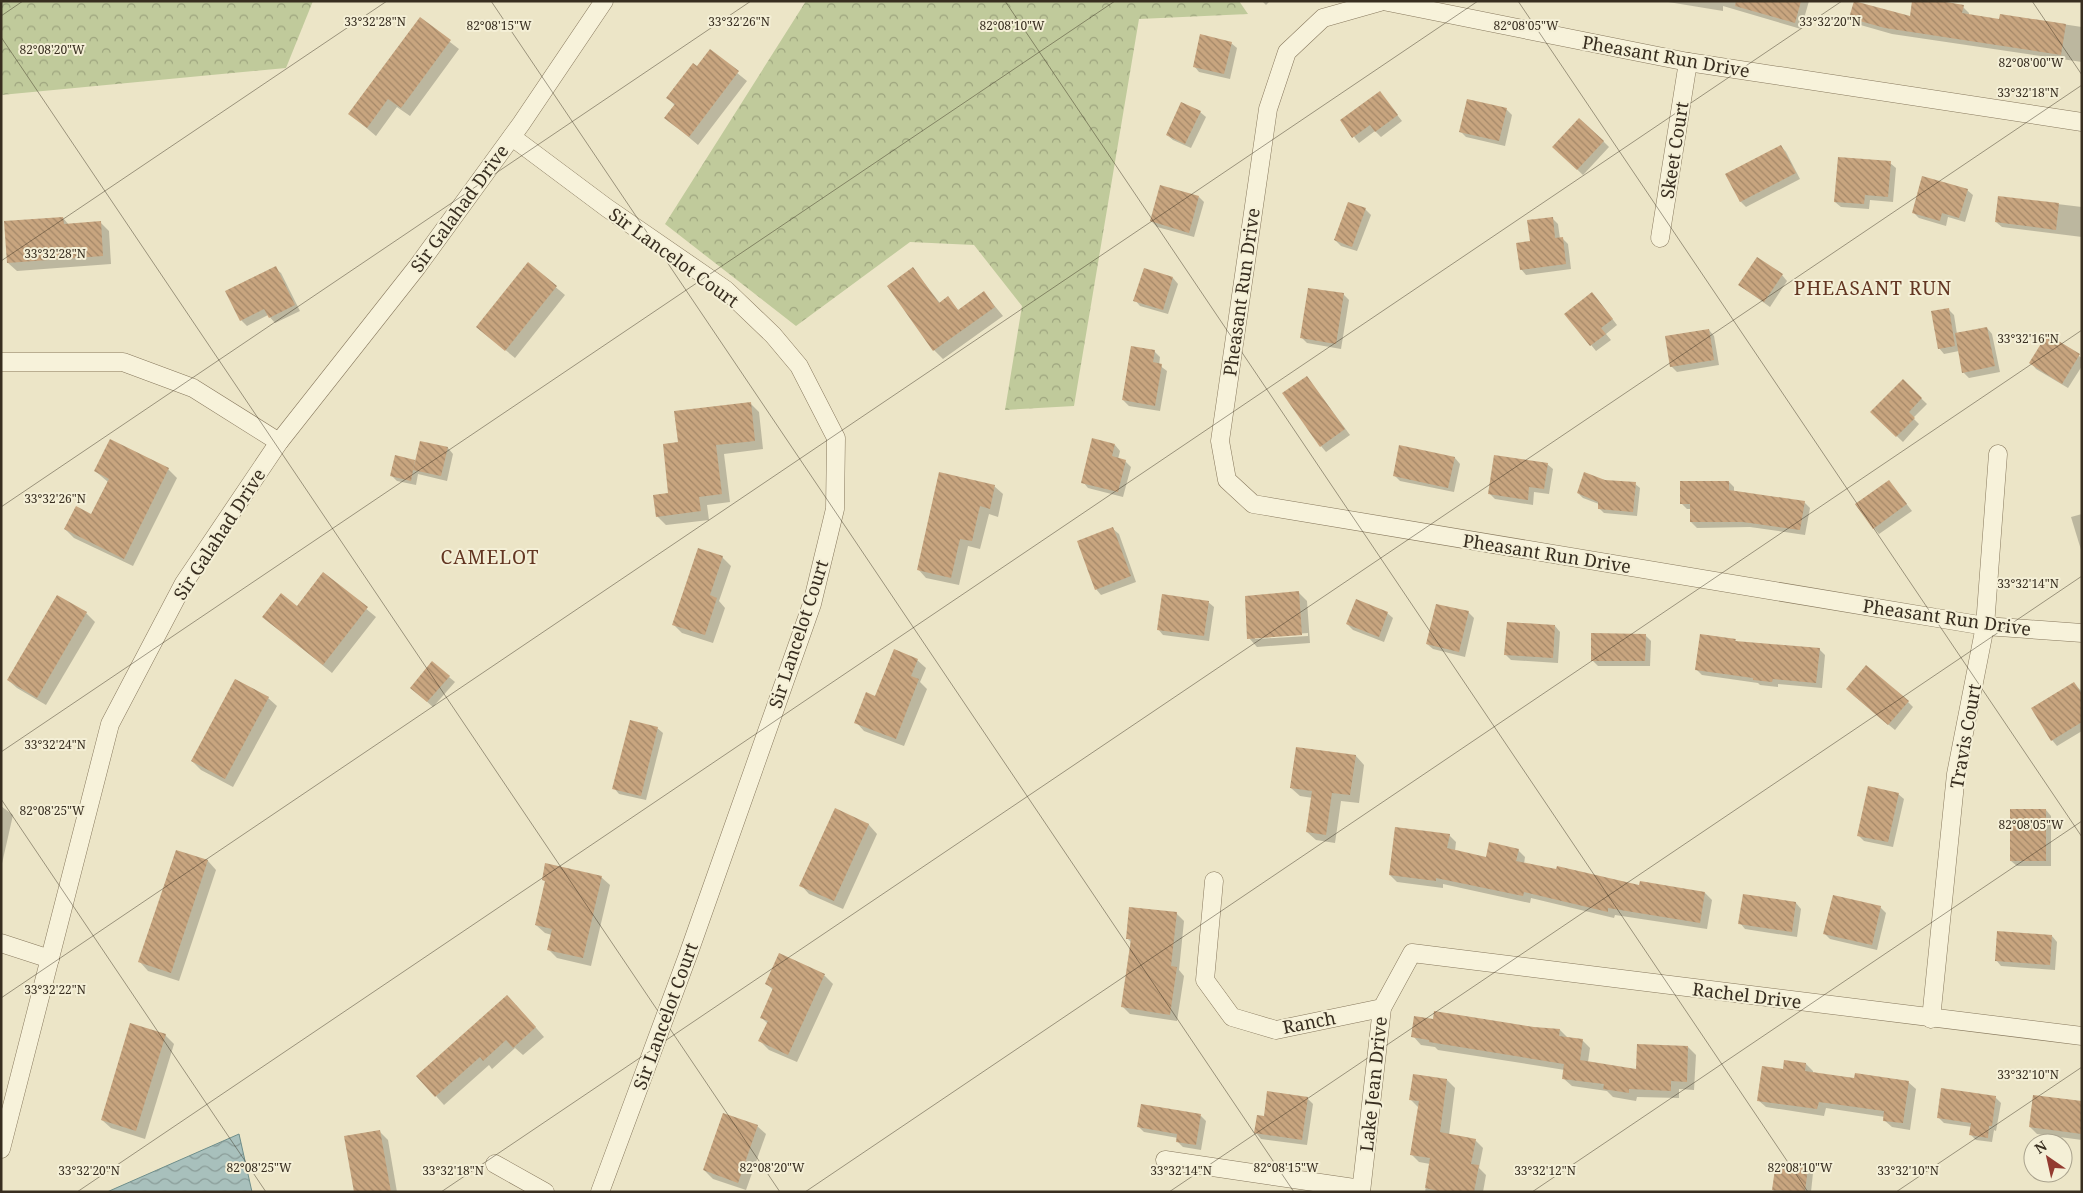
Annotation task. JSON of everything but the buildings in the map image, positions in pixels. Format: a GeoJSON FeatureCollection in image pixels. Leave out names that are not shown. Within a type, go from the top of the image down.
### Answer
{"type":"FeatureCollection","features":[{"type":"Feature","properties":{"kind":"street","name":"Sir Galahad Drive"},"geometry":{"type":"LineString","coordinates":[[1,1149],[110,724],[184,583],[279,442],[417,267],[512,137],[604,1]]}},
{"type":"Feature","properties":{"kind":"street","name":"Pheasant Run Drive"},"geometry":{"type":"LineString","coordinates":[[2082,122],[1688,62],[1384,1],[1323,18],[1287,52],[1268,109],[1220,441],[1227,480],[1253,504],[1985,626],[2082,633]]}},
{"type":"Feature","properties":{"kind":"street","name":"Skeet Court"},"geometry":{"type":"LineString","coordinates":[[1660,238],[1688,62]]}},
{"type":"Feature","properties":{"kind":"street","name":"Sir Lancelot Court"},"geometry":{"type":"LineString","coordinates":[[512,137],[607,208],[726,290],[773,335],[799,366],[836,438],[835,509],[812,604],[688,955],[600,1192]]}},
{"type":"Feature","properties":{"kind":"street"},"geometry":{"type":"LineString","coordinates":[[1,362],[123,362],[193,388],[279,442]]}},
{"type":"Feature","properties":{"kind":"street","name":"Travis Court"},"geometry":{"type":"LineString","coordinates":[[1931,1019],[1956,774],[1985,626],[1998,454]]}},
{"type":"Feature","properties":{"kind":"street","name":"Ranch"},"geometry":{"type":"LineString","coordinates":[[1214,881],[1205,980],[1232,1017],[1276,1030],[1382,1008]]}},
{"type":"Feature","properties":{"kind":"street"},"geometry":{"type":"LineString","coordinates":[[1,943],[50,959]]}},
{"type":"Feature","properties":{"kind":"street","name":"Rachel Drive"},"geometry":{"type":"LineString","coordinates":[[1412,953],[1931,1019],[2082,1036]]}},
{"type":"Feature","properties":{"kind":"street","name":"Lake Jean Drive"},"geometry":{"type":"LineString","coordinates":[[1361,1191],[1382,1008],[1412,953]]}},
{"type":"Feature","properties":{"kind":"street"},"geometry":{"type":"LineString","coordinates":[[1165,1160],[1361,1191]]}},
{"type":"Feature","properties":{"kind":"street"},"geometry":{"type":"LineString","coordinates":[[495,1164],[545,1192]]}},
{"type":"Feature","properties":{"kind":"green space"},"geometry":{"type":"Polygon","coordinates":[[[1,1],[313,1],[286,68],[1,95],[1,1]]]}},
{"type":"Feature","properties":{"kind":"green space"},"geometry":{"type":"Polygon","coordinates":[[[806,1],[1239,1],[1248,14],[1139,19],[1074,406],[1005,410],[1022,306],[974,245],[910,242],[796,326],[665,224],[806,1]]]}},
{"type":"Feature","properties":{"kind":"water"},"geometry":{"type":"Polygon","coordinates":[[[239,1134],[252,1192],[107,1192],[239,1134]]]}},
{"type":"Feature","properties":{"kind":"district","name":"PHEASANT RUN"},"geometry":{"type":"Point","coordinates":[1873,288]}},
{"type":"Feature","properties":{"kind":"district","name":"CAMELOT"},"geometry":{"type":"Point","coordinates":[490,557]}}]}
